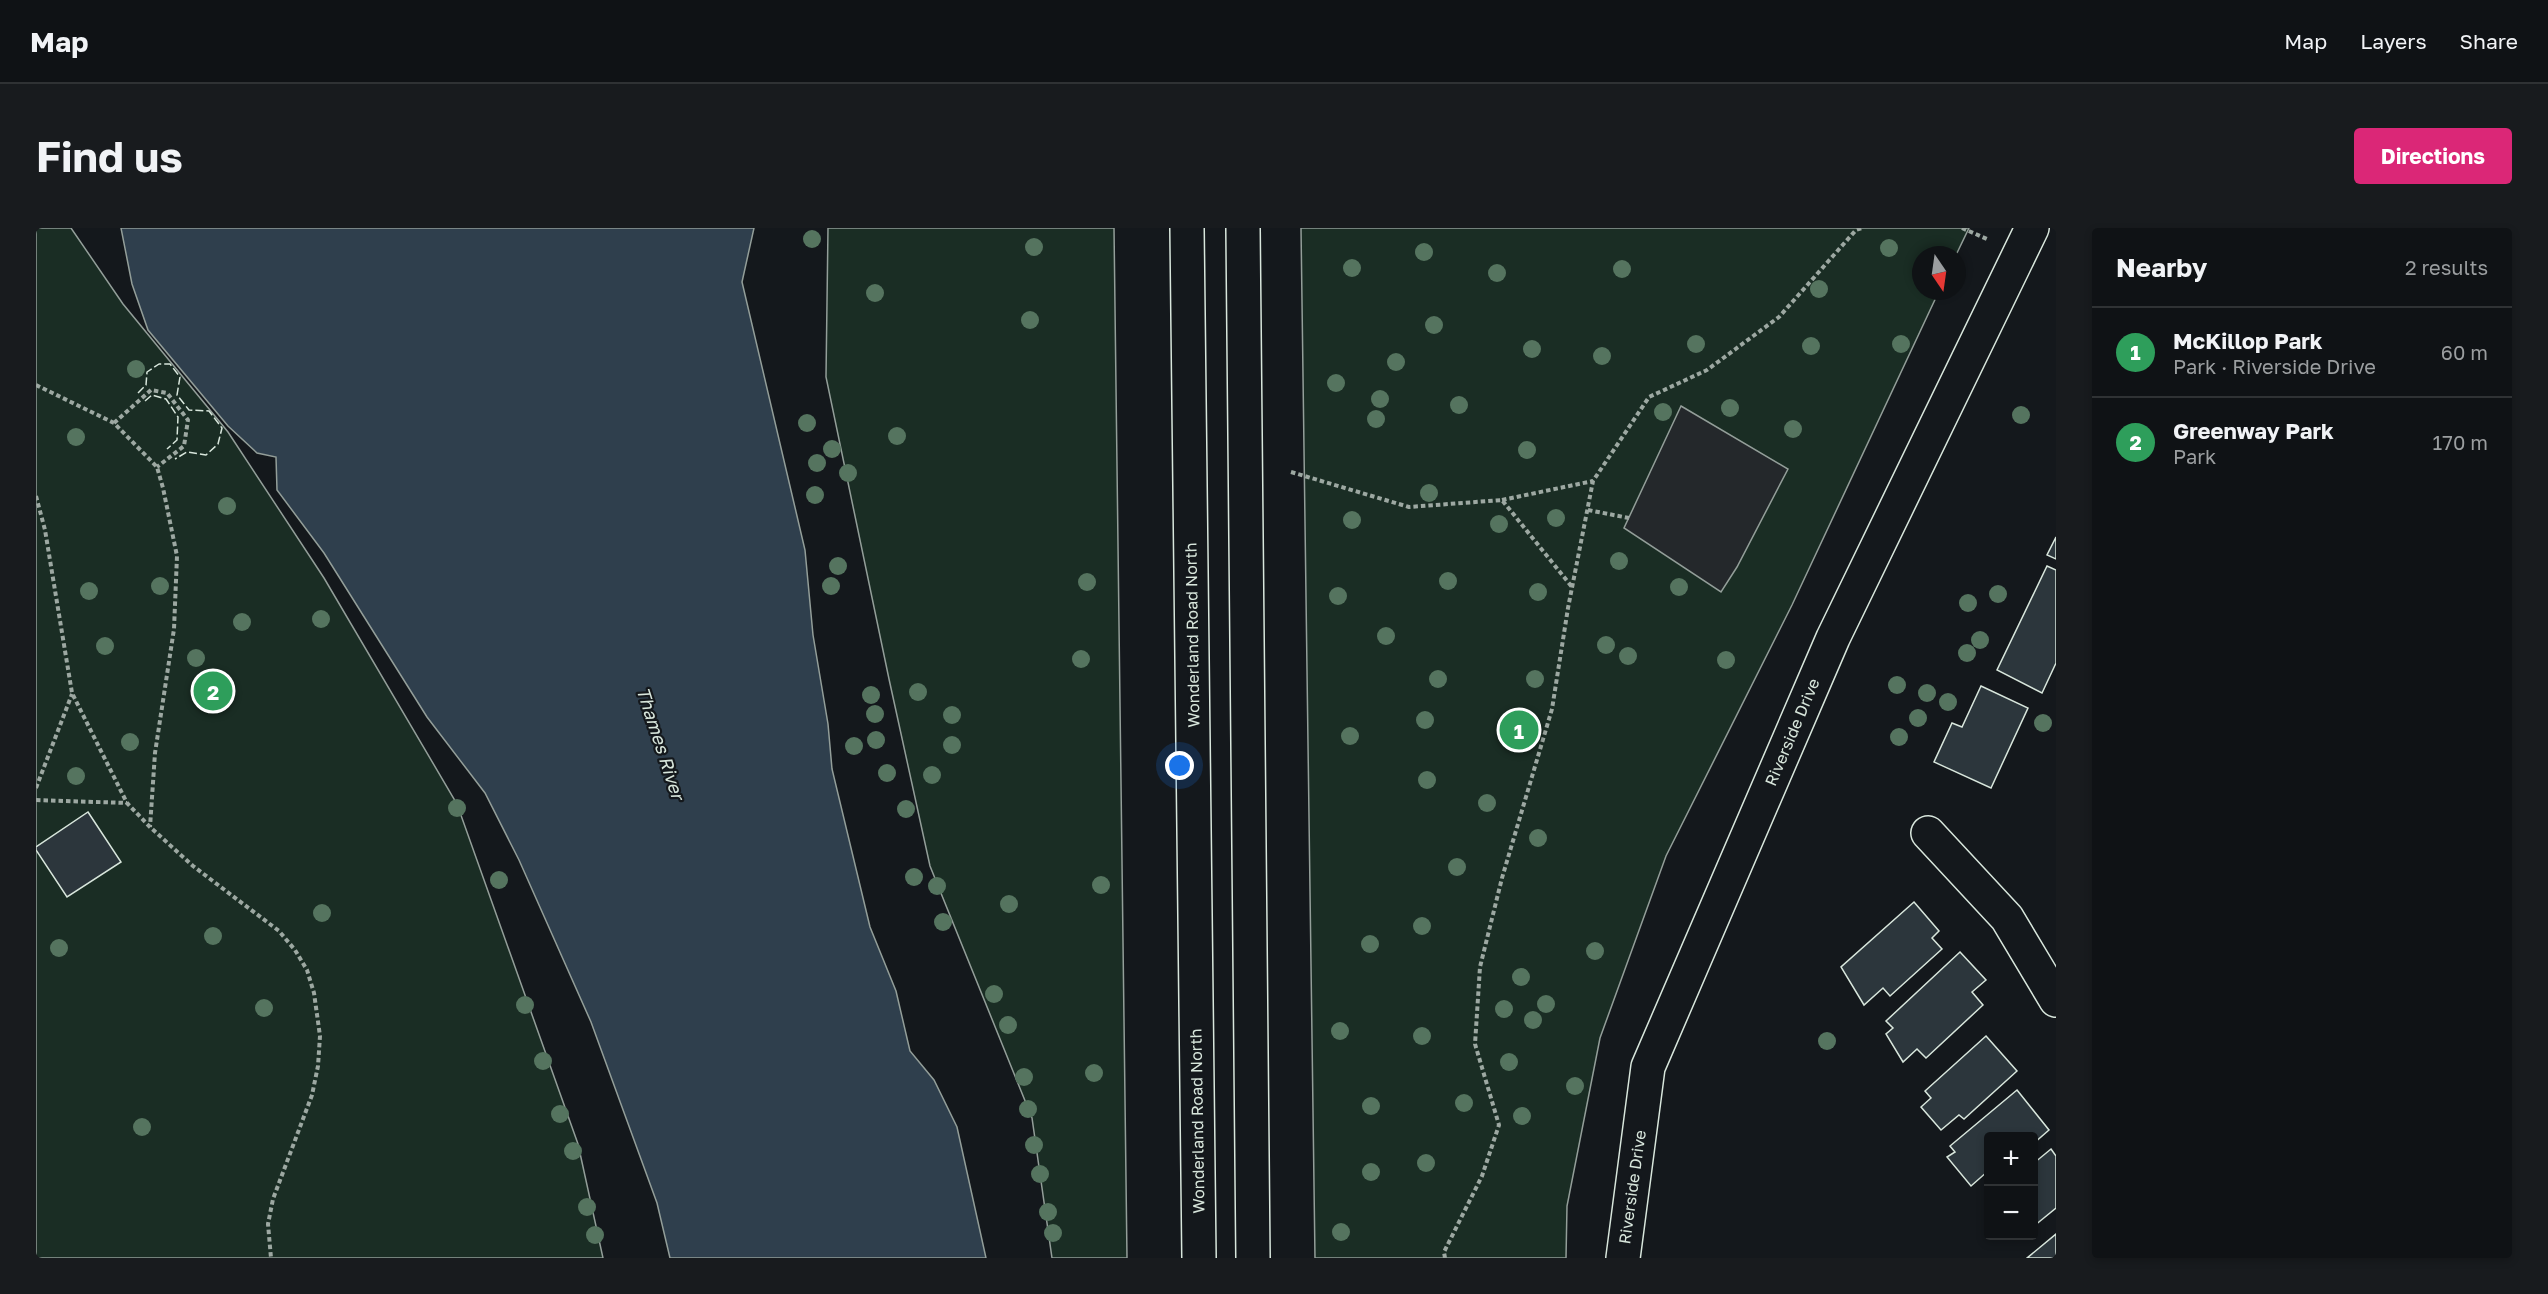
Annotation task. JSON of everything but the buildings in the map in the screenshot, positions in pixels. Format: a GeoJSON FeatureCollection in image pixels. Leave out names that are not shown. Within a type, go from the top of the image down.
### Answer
{"type":"FeatureCollection","features":[{"type":"Feature","properties":{"kind":"main road","name":"Wonderland Road North"},"geometry":{"type":"LineString","coordinates":[[1187,228],[1199,1258]]}},
{"type":"Feature","properties":{"kind":"main road"},"geometry":{"type":"LineString","coordinates":[[1243,228],[1253,1258]]}},
{"type":"Feature","properties":{"kind":"main road","name":"Riverside Drive"},"geometry":{"type":"LineString","coordinates":[[1623,1258],[1648,1067],[1833,638],[2032,228]]}},
{"type":"Feature","properties":{"kind":"main road"},"geometry":{"type":"LineString","coordinates":[[1928,833],[2007,918],[2056,1000]]}},
{"type":"Feature","properties":{"kind":"path"},"geometry":{"type":"LineString","coordinates":[[1445,1258],[1444,1252],[1482,1176],[1499,1125],[1475,1044],[1480,968],[1502,878],[1552,709],[1593,481],[1649,397],[1707,370],[1779,316],[1856,230],[1862,228]]}},
{"type":"Feature","properties":{"kind":"path"},"geometry":{"type":"LineString","coordinates":[[36,385],[114,423],[157,467],[163,488],[177,556],[174,630],[155,753],[150,827]]}},
{"type":"Feature","properties":{"kind":"path"},"geometry":{"type":"LineString","coordinates":[[114,423],[151,390],[167,393],[188,420],[184,446],[157,467]]}},
{"type":"Feature","properties":{"kind":"path"},"geometry":{"type":"LineString","coordinates":[[1292,472],[1409,507],[1502,500],[1593,481]]}},
{"type":"Feature","properties":{"kind":"path"},"geometry":{"type":"LineString","coordinates":[[36,496],[45,530],[72,693],[127,802],[150,827],[201,873],[279,931],[295,950],[307,970],[314,993],[320,1036],[318,1066],[312,1095],[273,1199],[268,1224],[271,1258]]}},
{"type":"Feature","properties":{"kind":"path"},"geometry":{"type":"LineString","coordinates":[[1502,500],[1572,588]]}},
{"type":"Feature","properties":{"kind":"path"},"geometry":{"type":"LineString","coordinates":[[1588,510],[1629,518]]}},
{"type":"Feature","properties":{"kind":"path"},"geometry":{"type":"LineString","coordinates":[[36,788],[72,693]]}},
{"type":"Feature","properties":{"kind":"path"},"geometry":{"type":"LineString","coordinates":[[36,800],[127,802]]}},
{"type":"Feature","properties":{"kind":"green space"},"geometry":{"type":"Polygon","coordinates":[[[36,228],[71,228],[123,304],[228,432],[324,578],[457,804],[578,1144],[603,1258],[36,1258],[36,228]]]}},
{"type":"Feature","properties":{"kind":"green space"},"geometry":{"type":"Polygon","coordinates":[[[828,228],[1114,228],[1127,1258],[1052,1258],[1032,1118],[930,866],[826,377],[828,228]]]}},
{"type":"Feature","properties":{"kind":"green space"},"geometry":{"type":"Polygon","coordinates":[[[1301,228],[1969,228],[1960,246],[1912,246],[1912,300],[1935,300],[1792,605],[1666,856],[1600,1038],[1567,1206],[1566,1258],[1315,1258],[1301,228]]]}},
{"type":"Feature","properties":{"kind":"shaded area"},"geometry":{"type":"Polygon","coordinates":[[[1681,406],[1788,469],[1737,567],[1721,592],[1624,528],[1681,406]]]}},
{"type":"Feature","properties":{"kind":"water","name":"Thames River"},"geometry":{"type":"Polygon","coordinates":[[[121,228],[754,228],[742,282],[805,550],[813,635],[828,724],[832,769],[870,927],[896,991],[910,1051],[934,1080],[957,1127],[986,1258],[670,1258],[657,1203],[591,1022],[519,860],[485,793],[427,717],[324,553],[277,490],[276,457],[257,453],[228,426],[148,330],[132,284],[121,228]]]}},
{"type":"Feature","properties":{"kind":"fence"},"geometry":{"type":"LineString","coordinates":[[138,393],[146,385],[147,372],[159,364],[170,364],[180,377],[177,395],[189,410],[209,411],[222,428],[218,444],[206,455],[187,452],[175,459]]}},
{"type":"Feature","properties":{"kind":"fence"},"geometry":{"type":"LineString","coordinates":[[145,401],[152,395],[166,399],[178,417],[177,440],[167,449]]}},
{"type":"Feature","properties":{"kind":"place","name":"Greenway Park"},"geometry":{"type":"Point","coordinates":[213,691]}},
{"type":"Feature","properties":{"kind":"place","name":"McKillop Park"},"geometry":{"type":"Point","coordinates":[1519,730]}}]}
